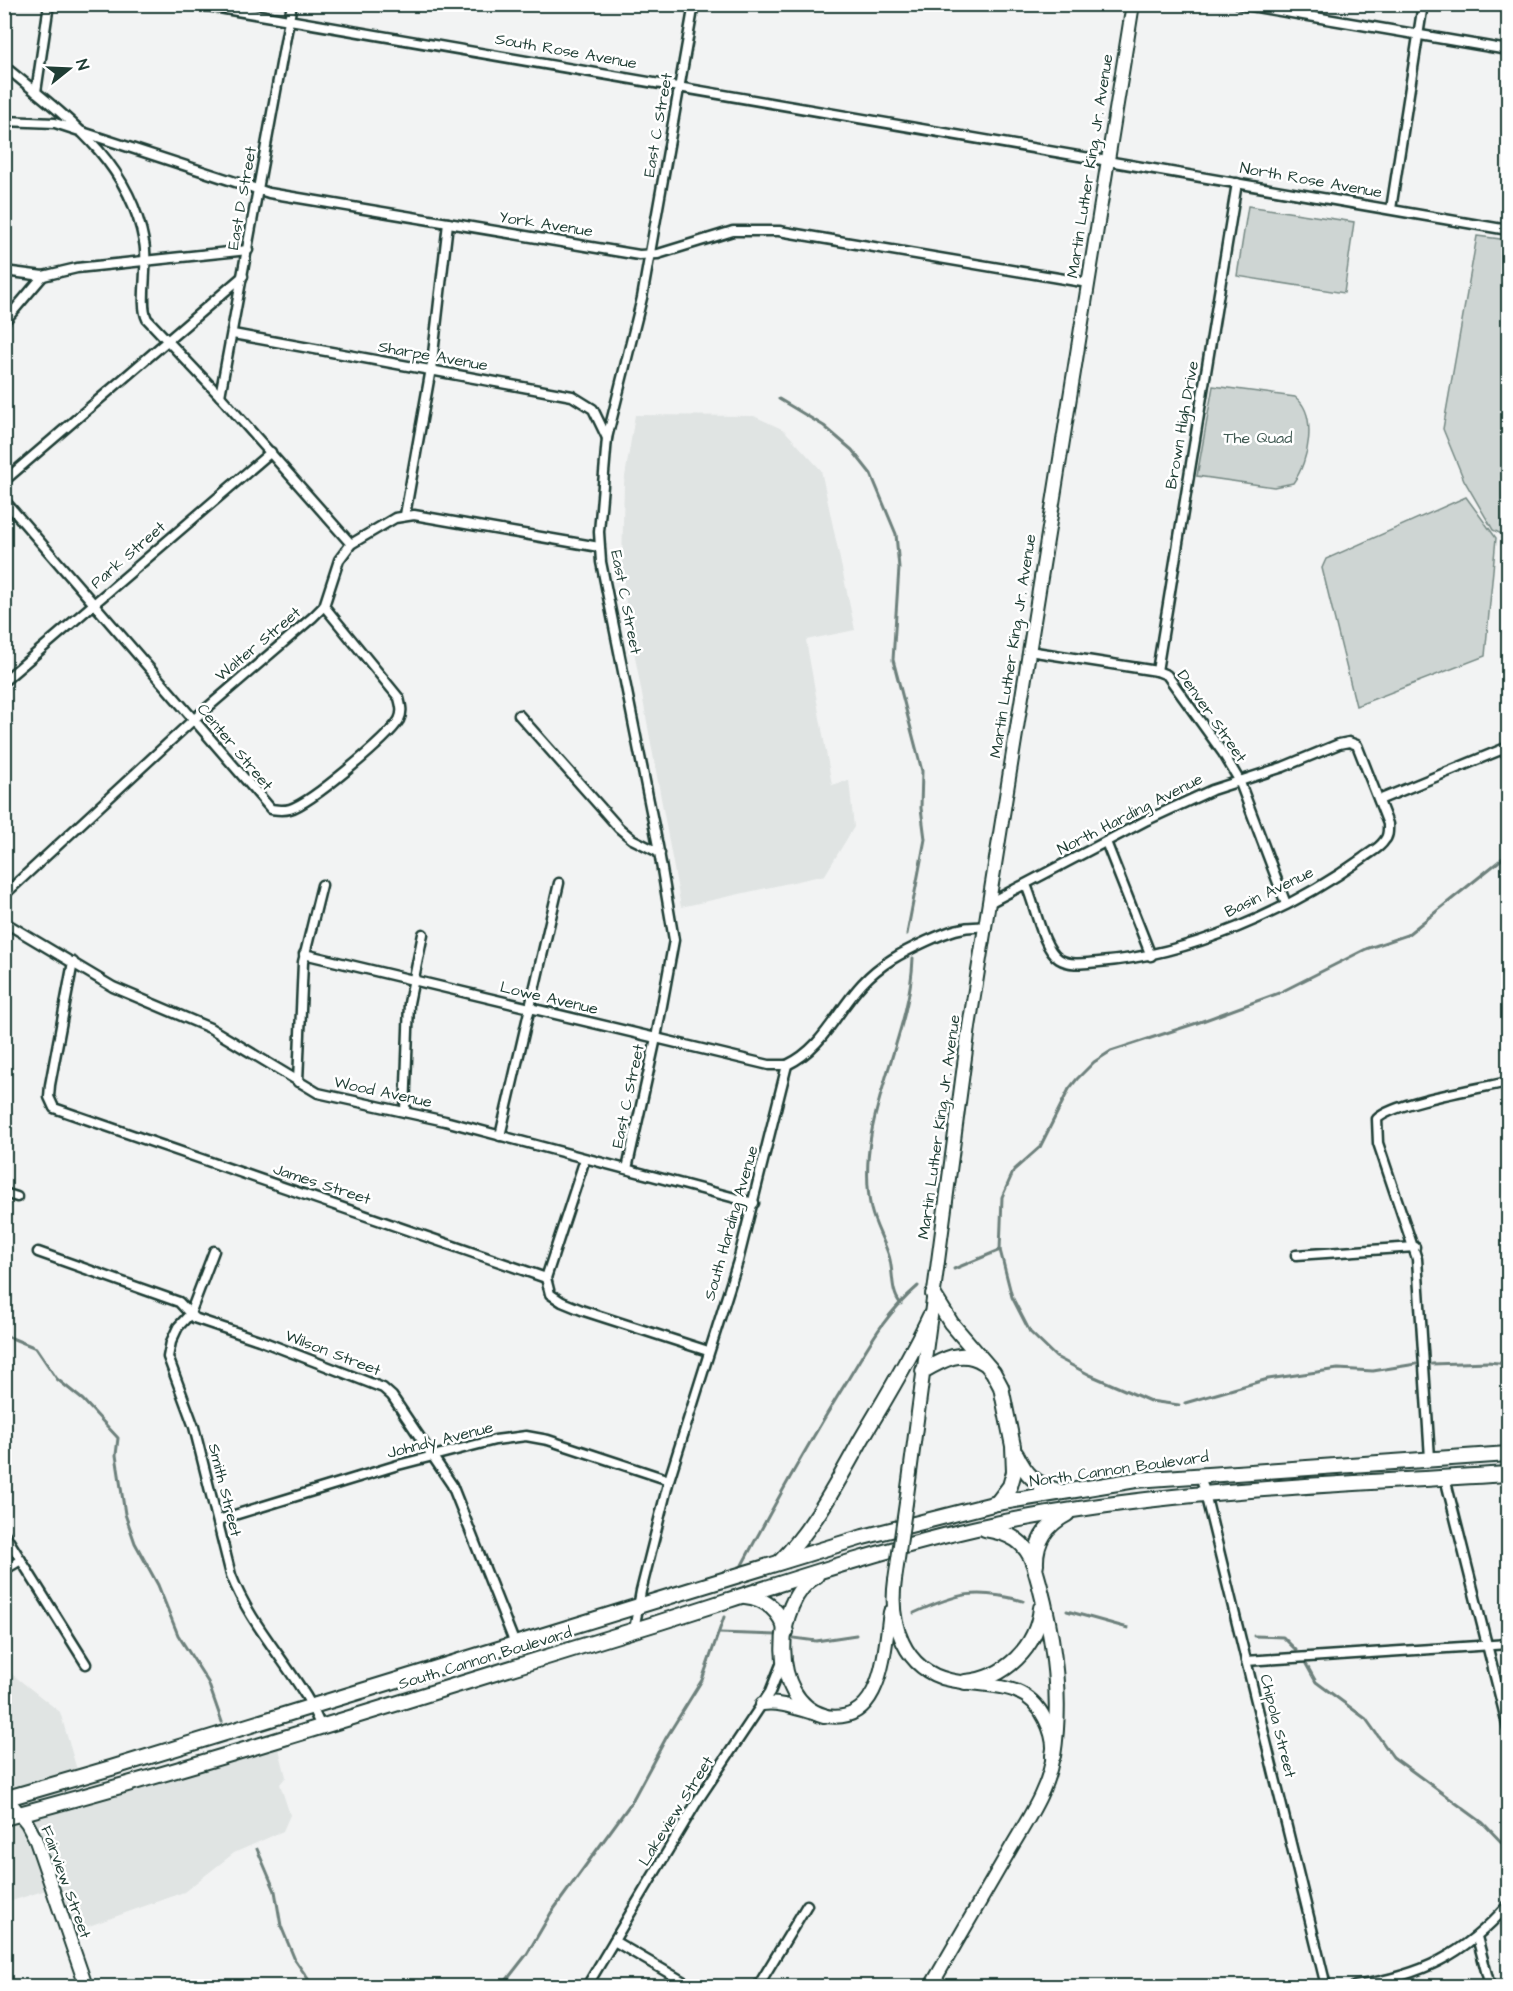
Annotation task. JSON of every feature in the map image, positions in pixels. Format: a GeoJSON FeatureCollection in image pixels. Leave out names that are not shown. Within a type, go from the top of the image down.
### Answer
{"type":"FeatureCollection","features":[{"type":"Feature","properties":{"kind":"main road","name":"Martin Luther King, Jr. Avenue"},"geometry":{"type":"LineString","coordinates":[[930,1316],[988,903],[1133,4]]}},
{"type":"Feature","properties":{"kind":"main road"},"geometry":{"type":"LineString","coordinates":[[933,1294],[951,1323],[987,1365],[1001,1387],[1013,1446],[1013,1479],[997,1503]]}},
{"type":"Feature","properties":{"kind":"main road"},"geometry":{"type":"LineString","coordinates":[[762,1704],[780,1704],[824,1716],[851,1713],[873,1695],[881,1670],[895,1585],[930,1316]]}},
{"type":"Feature","properties":{"kind":"main road"},"geometry":{"type":"LineString","coordinates":[[779,1563],[801,1539],[820,1512],[910,1356],[930,1316]]}},
{"type":"Feature","properties":{"kind":"main road"},"geometry":{"type":"LineString","coordinates":[[923,1371],[945,1359],[962,1356],[971,1357],[987,1365]]}},
{"type":"Feature","properties":{"kind":"main road"},"geometry":{"type":"LineString","coordinates":[[1013,1446],[1029,1477],[1043,1486],[1060,1491]]}},
{"type":"Feature","properties":{"kind":"main road","name":"North Cannon Boulevard"},"geometry":{"type":"LineString","coordinates":[[779,1563],[863,1537],[997,1503],[1060,1491],[1200,1473],[1509,1454]]}},
{"type":"Feature","properties":{"kind":"main road","name":"North Cannon Boulevard"},"geometry":{"type":"LineString","coordinates":[[975,1529],[1087,1508],[1205,1494],[1509,1474]]}},
{"type":"Feature","properties":{"kind":"main road"},"geometry":{"type":"LineString","coordinates":[[1036,1573],[1037,1548],[1046,1530],[1064,1515],[1087,1508]]}},
{"type":"Feature","properties":{"kind":"main road"},"geometry":{"type":"LineString","coordinates":[[930,1986],[1038,1800],[1053,1756],[1057,1719],[1057,1688],[1041,1597],[1030,1553],[1019,1540],[1000,1532],[975,1529]]}},
{"type":"Feature","properties":{"kind":"main road","name":"South Cannon Boulevard"},"geometry":{"type":"LineString","coordinates":[[4,1818],[321,1726],[828,1570],[975,1529]]}},
{"type":"Feature","properties":{"kind":"main road","name":"South Cannon Boulevard"},"geometry":{"type":"LineString","coordinates":[[5,1797],[311,1707],[779,1563]]}},
{"type":"Feature","properties":{"kind":"main road"},"geometry":{"type":"LineString","coordinates":[[824,1716],[809,1709],[791,1689],[785,1671],[784,1650],[791,1610],[800,1590],[812,1577],[828,1570]]}},
{"type":"Feature","properties":{"kind":"main road"},"geometry":{"type":"LineString","coordinates":[[895,1585],[896,1625],[909,1653],[934,1675],[965,1682],[1002,1685],[1030,1700],[1047,1723],[1053,1756]]}},
{"type":"Feature","properties":{"kind":"main road"},"geometry":{"type":"LineString","coordinates":[[743,1596],[756,1598],[771,1606],[782,1619],[786,1634]]}},
{"type":"Feature","properties":{"kind":"main road"},"geometry":{"type":"LineString","coordinates":[[965,1682],[996,1673],[1021,1654],[1036,1629],[1041,1597]]}},
{"type":"Feature","properties":{"kind":"main road","name":"Fairview Street"},"geometry":{"type":"LineString","coordinates":[[5,1797],[20,1814],[35,1839],[86,1986]]}},
{"type":"Feature","properties":{"kind":"street"},"geometry":{"type":"LineString","coordinates":[[36,92],[49,4]]}},
{"type":"Feature","properties":{"kind":"street","name":"South Rose Avenue"},"geometry":{"type":"LineString","coordinates":[[196,4],[1108,161]]}},
{"type":"Feature","properties":{"kind":"street","name":"East D Street"},"geometry":{"type":"LineString","coordinates":[[220,396],[292,4]]}},
{"type":"Feature","properties":{"kind":"street","name":"East C Street"},"geometry":{"type":"LineString","coordinates":[[627,1169],[656,1038],[674,940],[660,854],[599,547],[607,438],[650,255],[694,4]]}},
{"type":"Feature","properties":{"kind":"street"},"geometry":{"type":"LineString","coordinates":[[1239,4],[1509,50]]}},
{"type":"Feature","properties":{"kind":"street"},"geometry":{"type":"LineString","coordinates":[[1391,209],[1423,4]]}},
{"type":"Feature","properties":{"kind":"street"},"geometry":{"type":"LineString","coordinates":[[4,66],[84,132],[110,162],[127,188],[142,231],[147,260],[143,309],[147,319],[271,452],[351,544]]}},
{"type":"Feature","properties":{"kind":"street","name":"York Avenue"},"geometry":{"type":"LineString","coordinates":[[4,121],[43,121],[84,132],[258,191],[650,255],[733,231],[779,231],[1088,283]]}},
{"type":"Feature","properties":{"kind":"street","name":"North Rose Avenue"},"geometry":{"type":"LineString","coordinates":[[1108,161],[1509,230]]}},
{"type":"Feature","properties":{"kind":"street","name":"Brown High Drive"},"geometry":{"type":"LineString","coordinates":[[1157,671],[1237,183]]}},
{"type":"Feature","properties":{"kind":"street"},"geometry":{"type":"LineString","coordinates":[[448,223],[430,371],[405,515],[443,519],[599,547]]}},
{"type":"Feature","properties":{"kind":"street"},"geometry":{"type":"LineString","coordinates":[[4,272],[43,276],[77,268],[248,250]]}},
{"type":"Feature","properties":{"kind":"street"},"geometry":{"type":"LineString","coordinates":[[4,481],[243,275]]}},
{"type":"Feature","properties":{"kind":"street"},"geometry":{"type":"LineString","coordinates":[[4,322],[43,276]]}},
{"type":"Feature","properties":{"kind":"street","name":"Sharpe Avenue"},"geometry":{"type":"LineString","coordinates":[[233,334],[572,396],[593,408],[607,438]]}},
{"type":"Feature","properties":{"kind":"street","name":"Park Street"},"geometry":{"type":"LineString","coordinates":[[4,681],[271,452]]}},
{"type":"Feature","properties":{"kind":"street","name":"Center Street"},"geometry":{"type":"LineString","coordinates":[[4,500],[271,809],[291,809],[339,776],[392,730],[400,718],[402,708],[391,687],[324,606]]}},
{"type":"Feature","properties":{"kind":"street","name":"Walter Street"},"geometry":{"type":"LineString","coordinates":[[4,895],[193,720],[324,606],[339,560],[351,544],[386,523],[405,515]]}},
{"type":"Feature","properties":{"kind":"street","name":"Denver Street"},"geometry":{"type":"LineString","coordinates":[[1029,651],[1157,671],[1167,675],[1239,780],[1286,904]]}},
{"type":"Feature","properties":{"kind":"street"},"geometry":{"type":"LineString","coordinates":[[519,715],[619,828],[632,839],[660,854]]}},
{"type":"Feature","properties":{"kind":"street","name":"North Harding Avenue"},"geometry":{"type":"LineString","coordinates":[[988,903],[1026,885],[1147,819],[1239,780],[1283,767],[1339,744],[1349,742],[1357,745]]}},
{"type":"Feature","properties":{"kind":"street","name":"Basin Avenue"},"geometry":{"type":"LineString","coordinates":[[1026,885],[1047,944],[1058,958],[1067,962],[1083,963],[1151,956],[1212,936],[1286,904],[1346,870],[1384,842],[1388,834],[1388,824],[1357,745]]}},
{"type":"Feature","properties":{"kind":"street"},"geometry":{"type":"LineString","coordinates":[[1379,801],[1509,747]]}},
{"type":"Feature","properties":{"kind":"street"},"geometry":{"type":"LineString","coordinates":[[1106,842],[1151,956]]}},
{"type":"Feature","properties":{"kind":"street"},"geometry":{"type":"LineString","coordinates":[[500,1136],[528,1008],[559,883]]}},
{"type":"Feature","properties":{"kind":"street"},"geometry":{"type":"LineString","coordinates":[[298,1082],[304,954],[321,885]]}},
{"type":"Feature","properties":{"kind":"street","name":"Wood Avenue"},"geometry":{"type":"LineString","coordinates":[[4,922],[113,987],[210,1028],[298,1082],[330,1097],[405,1112],[754,1203]]}},
{"type":"Feature","properties":{"kind":"street"},"geometry":{"type":"LineString","coordinates":[[787,1065],[814,1046],[861,984],[884,964],[950,931],[964,927],[985,927]]}},
{"type":"Feature","properties":{"kind":"street"},"geometry":{"type":"LineString","coordinates":[[405,1112],[409,1003],[423,934]]}},
{"type":"Feature","properties":{"kind":"street","name":"Lowe Avenue"},"geometry":{"type":"LineString","coordinates":[[304,954],[769,1065],[787,1065]]}},
{"type":"Feature","properties":{"kind":"street","name":"James Street"},"geometry":{"type":"LineString","coordinates":[[73,962],[50,1085],[49,1097],[54,1108],[546,1278]]}},
{"type":"Feature","properties":{"kind":"street","name":"South Harding Avenue"},"geometry":{"type":"LineString","coordinates":[[634,1630],[669,1480],[754,1203],[787,1065]]}},
{"type":"Feature","properties":{"kind":"street"},"geometry":{"type":"LineString","coordinates":[[1430,1458],[1414,1248],[1378,1143],[1377,1119],[1383,1113],[1400,1107],[1509,1082]]}},
{"type":"Feature","properties":{"kind":"street"},"geometry":{"type":"LineString","coordinates":[[585,1159],[546,1278],[550,1294],[562,1302],[708,1351]]}},
{"type":"Feature","properties":{"kind":"street"},"geometry":{"type":"LineString","coordinates":[[4,1193],[17,1197]]}},
{"type":"Feature","properties":{"kind":"street"},"geometry":{"type":"LineString","coordinates":[[1296,1255],[1414,1248]]}},
{"type":"Feature","properties":{"kind":"street","name":"Smith Street"},"geometry":{"type":"LineString","coordinates":[[214,1251],[190,1314],[178,1327],[171,1342],[168,1357],[194,1427],[237,1591],[260,1630],[306,1694],[321,1726]]}},
{"type":"Feature","properties":{"kind":"street","name":"Wilson Street"},"geometry":{"type":"LineString","coordinates":[[38,1252],[179,1302],[190,1314],[210,1325],[259,1340],[377,1384],[392,1396],[452,1485],[515,1644]]}},
{"type":"Feature","properties":{"kind":"street","name":"Johndy Avenue"},"geometry":{"type":"LineString","coordinates":[[218,1520],[495,1440],[526,1436],[548,1440],[669,1480]]}},
{"type":"Feature","properties":{"kind":"street","name":"Chipola Street"},"geometry":{"type":"LineString","coordinates":[[1200,1473],[1326,1986]]}},
{"type":"Feature","properties":{"kind":"street"},"geometry":{"type":"LineString","coordinates":[[1444,1478],[1509,1728]]}},
{"type":"Feature","properties":{"kind":"street"},"geometry":{"type":"LineString","coordinates":[[4,1533],[86,1664]]}},
{"type":"Feature","properties":{"kind":"street"},"geometry":{"type":"LineString","coordinates":[[4,1570],[21,1560]]}},
{"type":"Feature","properties":{"kind":"street"},"geometry":{"type":"LineString","coordinates":[[1246,1661],[1509,1644]]}},
{"type":"Feature","properties":{"kind":"street","name":"Lakeview Street"},"geometry":{"type":"LineString","coordinates":[[587,1986],[698,1800],[777,1679],[784,1650]]}},
{"type":"Feature","properties":{"kind":"street"},"geometry":{"type":"LineString","coordinates":[[759,1986],[807,1905]]}},
{"type":"Feature","properties":{"kind":"street"},"geometry":{"type":"LineString","coordinates":[[1355,1986],[1430,1966],[1454,1954],[1478,1937],[1509,1905]]}},
{"type":"Feature","properties":{"kind":"street"},"geometry":{"type":"LineString","coordinates":[[1478,1937],[1490,1986]]}},
{"type":"Feature","properties":{"kind":"street"},"geometry":{"type":"LineString","coordinates":[[614,1941],[691,1986]]}},
{"type":"Feature","properties":{"kind":"shaded area"},"geometry":{"type":"Polygon","coordinates":[[[635,415],[754,416],[784,430],[821,470],[855,630],[806,640],[832,785],[849,780],[854,827],[825,875],[681,907],[627,613],[622,563],[624,483],[635,415]]]}},
{"type":"Feature","properties":{"kind":"shaded area"},"geometry":{"type":"Polygon","coordinates":[[[8,1671],[60,1712],[77,1770],[5,1790],[4,1672],[8,1671]]]}},
{"type":"Feature","properties":{"kind":"shaded area"},"geometry":{"type":"Polygon","coordinates":[[[278,1745],[286,1777],[280,1784],[290,1815],[283,1831],[234,1853],[184,1892],[75,1931],[59,1886],[5,1903],[5,1826],[278,1745]]]}},
{"type":"Feature","properties":{"kind":"green space"},"geometry":{"type":"Polygon","coordinates":[[[1248,206],[1354,222],[1344,293],[1237,276],[1248,206]]]}},
{"type":"Feature","properties":{"kind":"green space"},"geometry":{"type":"Polygon","coordinates":[[[1477,236],[1508,240],[1508,537],[1493,530],[1464,480],[1443,429],[1477,236]]]}},
{"type":"Feature","properties":{"kind":"green space","name":"The Quad"},"geometry":{"type":"Polygon","coordinates":[[[1213,386],[1295,397],[1302,405],[1307,415],[1309,439],[1299,474],[1293,483],[1274,487],[1197,476],[1213,386]]]}},
{"type":"Feature","properties":{"kind":"green space"},"geometry":{"type":"Polygon","coordinates":[[[1466,497],[1496,538],[1485,656],[1356,706],[1322,568],[1326,559],[1466,497]]]}},
{"type":"Feature","properties":{"kind":"waterway"},"geometry":{"type":"LineString","coordinates":[[779,399],[824,426],[852,450],[871,474],[896,534],[899,568],[893,660],[922,771],[921,808],[925,839],[907,934]]}},
{"type":"Feature","properties":{"kind":"waterway"},"geometry":{"type":"LineString","coordinates":[[1179,1405],[1150,1401],[1090,1375],[1056,1357],[1030,1332],[1012,1297],[1000,1250],[1002,1197],[1014,1170],[1040,1147],[1069,1089],[1077,1079],[1094,1062],[1111,1051],[1279,993],[1366,949],[1407,935],[1508,854]]}},
{"type":"Feature","properties":{"kind":"waterway"},"geometry":{"type":"LineString","coordinates":[[901,1304],[895,1294],[889,1256],[871,1209],[868,1176],[870,1145],[876,1114],[903,1021],[910,990],[913,958]]}},
{"type":"Feature","properties":{"kind":"waterway"},"geometry":{"type":"LineString","coordinates":[[954,1269],[1000,1250]]}},
{"type":"Feature","properties":{"kind":"waterway"},"geometry":{"type":"LineString","coordinates":[[742,1565],[803,1454],[867,1347],[894,1310],[918,1286]]}},
{"type":"Feature","properties":{"kind":"waterway"},"geometry":{"type":"LineString","coordinates":[[4,1335],[36,1348],[57,1379],[83,1400],[118,1438],[116,1455],[125,1514],[135,1543],[158,1585],[178,1635],[208,1682],[222,1722]]}},
{"type":"Feature","properties":{"kind":"waterway"},"geometry":{"type":"LineString","coordinates":[[1432,1364],[1488,1362],[1508,1364]]}},
{"type":"Feature","properties":{"kind":"waterway"},"geometry":{"type":"LineString","coordinates":[[1185,1403],[1268,1379],[1338,1369],[1373,1371],[1416,1364]]}},
{"type":"Feature","properties":{"kind":"waterway"},"geometry":{"type":"LineString","coordinates":[[914,1613],[943,1601],[967,1595],[992,1595],[1023,1601]]}},
{"type":"Feature","properties":{"kind":"waterway"},"geometry":{"type":"LineString","coordinates":[[1067,1611],[1128,1628]]}},
{"type":"Feature","properties":{"kind":"waterway"},"geometry":{"type":"LineString","coordinates":[[502,1986],[527,1954],[551,1913],[631,1803],[666,1738],[702,1680],[724,1617]]}},
{"type":"Feature","properties":{"kind":"waterway"},"geometry":{"type":"LineString","coordinates":[[719,1633],[777,1635]]}},
{"type":"Feature","properties":{"kind":"waterway"},"geometry":{"type":"LineString","coordinates":[[794,1638],[816,1641],[856,1635]]}},
{"type":"Feature","properties":{"kind":"waterway"},"geometry":{"type":"LineString","coordinates":[[1254,1636],[1283,1637],[1296,1650]]}},
{"type":"Feature","properties":{"kind":"waterway"},"geometry":{"type":"LineString","coordinates":[[1306,1664],[1316,1682],[1366,1719],[1393,1757],[1483,1823],[1508,1849]]}},
{"type":"Feature","properties":{"kind":"waterway"},"geometry":{"type":"LineString","coordinates":[[257,1849],[275,1891],[281,1926],[295,1960],[313,1986]]}}]}
